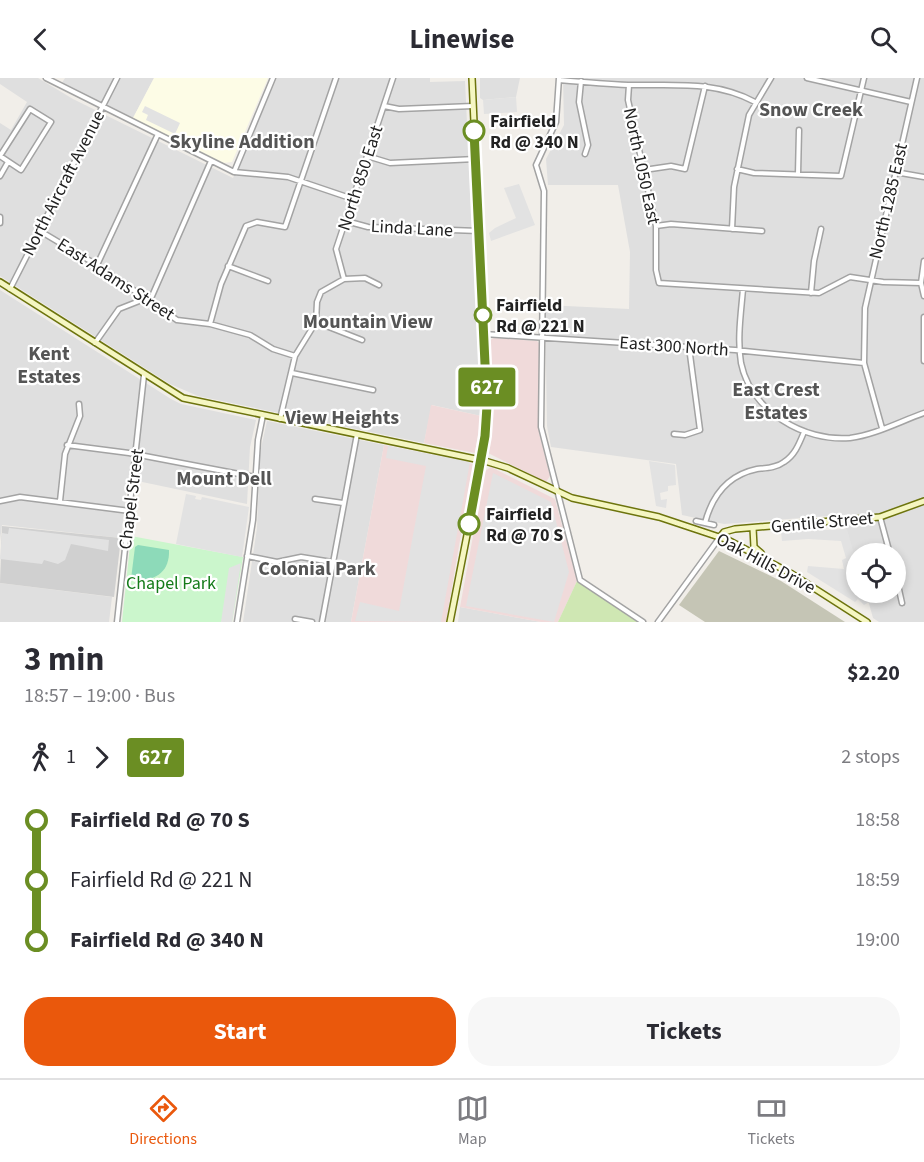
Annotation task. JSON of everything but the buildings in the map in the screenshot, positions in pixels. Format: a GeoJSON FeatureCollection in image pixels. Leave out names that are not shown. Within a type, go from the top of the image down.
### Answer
{"type":"FeatureCollection","features":[{"type":"Feature","properties":{"kind":"main road"},"geometry":{"type":"LineString","coordinates":[[450,622],[481,460],[487,406],[472,78]]}},
{"type":"Feature","properties":{"kind":"main road"},"geometry":{"type":"LineString","coordinates":[[0,284],[10,288],[144,375],[186,399],[481,460],[508,468],[557,493]]}},
{"type":"Feature","properties":{"kind":"main road","name":"Oak Hills Drive"},"geometry":{"type":"LineString","coordinates":[[557,493],[658,517],[720,537],[784,570],[867,622]]}},
{"type":"Feature","properties":{"kind":"main road","name":"Gentile Street"},"geometry":{"type":"LineString","coordinates":[[720,537],[728,530],[880,518],[924,501]]}},
{"type":"Feature","properties":{"kind":"main road"},"geometry":{"type":"LineString","coordinates":[[753,528],[755,549],[784,570]]}},
{"type":"Feature","properties":{"kind":"street"},"geometry":{"type":"LineString","coordinates":[[46,78],[234,172],[302,180],[353,199]]}},
{"type":"Feature","properties":{"kind":"street","name":"North Aircraft Avenue"},"geometry":{"type":"LineString","coordinates":[[10,288],[117,78]]}},
{"type":"Feature","properties":{"kind":"street"},"geometry":{"type":"LineString","coordinates":[[234,172],[273,78]]}},
{"type":"Feature","properties":{"kind":"street"},"geometry":{"type":"LineString","coordinates":[[210,324],[240,235],[250,223],[285,227],[336,78]]}},
{"type":"Feature","properties":{"kind":"street","name":"North 850 East"},"geometry":{"type":"LineString","coordinates":[[344,279],[336,249],[393,78]]}},
{"type":"Feature","properties":{"kind":"street"},"geometry":{"type":"LineString","coordinates":[[732,229],[738,169],[749,115],[771,78]]}},
{"type":"Feature","properties":{"kind":"street"},"geometry":{"type":"LineString","coordinates":[[807,78],[911,102]]}},
{"type":"Feature","properties":{"kind":"street"},"geometry":{"type":"LineString","coordinates":[[738,169],[754,173],[841,176],[864,78]]}},
{"type":"Feature","properties":{"kind":"street","name":"North 1285 East"},"geometry":{"type":"LineString","coordinates":[[882,428],[864,363],[864,325],[870,280],[917,78]]}},
{"type":"Feature","properties":{"kind":"street"},"geometry":{"type":"LineString","coordinates":[[643,622],[580,580],[541,427],[544,191],[536,165],[556,122],[559,79],[629,85],[687,83],[737,92],[755,102]]}},
{"type":"Feature","properties":{"kind":"street"},"geometry":{"type":"LineString","coordinates":[[581,81],[579,102],[588,145],[585,154]]}},
{"type":"Feature","properties":{"kind":"street","name":"North 1050 East"},"geometry":{"type":"LineString","coordinates":[[629,85],[628,99],[656,226],[656,270],[660,283],[743,290]]}},
{"type":"Feature","properties":{"kind":"street"},"geometry":{"type":"LineString","coordinates":[[644,170],[671,166],[685,170],[705,86]]}},
{"type":"Feature","properties":{"kind":"street"},"geometry":{"type":"LineString","coordinates":[[384,106],[399,109],[473,106]]}},
{"type":"Feature","properties":{"kind":"street"},"geometry":{"type":"LineString","coordinates":[[30,109],[51,122],[21,170],[0,156],[30,109]]}},
{"type":"Feature","properties":{"kind":"street"},"geometry":{"type":"LineString","coordinates":[[798,174],[801,136],[799,130]]}},
{"type":"Feature","properties":{"kind":"street"},"geometry":{"type":"LineString","coordinates":[[97,265],[158,134]]}},
{"type":"Feature","properties":{"kind":"street"},"geometry":{"type":"LineString","coordinates":[[367,156],[390,163],[476,159]]}},
{"type":"Feature","properties":{"kind":"street"},"geometry":{"type":"LineString","coordinates":[[95,343],[118,309],[152,296],[211,161]]}},
{"type":"Feature","properties":{"kind":"street"},"geometry":{"type":"LineString","coordinates":[[0,176],[8,162]]}},
{"type":"Feature","properties":{"kind":"street"},"geometry":{"type":"LineString","coordinates":[[895,172],[924,177]]}},
{"type":"Feature","properties":{"kind":"street"},"geometry":{"type":"LineString","coordinates":[[0,217],[0,223]]}},
{"type":"Feature","properties":{"kind":"street","name":"Linda Lane"},"geometry":{"type":"LineString","coordinates":[[346,221],[368,227],[479,231]]}},
{"type":"Feature","properties":{"kind":"street"},"geometry":{"type":"LineString","coordinates":[[656,226],[671,224],[762,231]]}},
{"type":"Feature","properties":{"kind":"street"},"geometry":{"type":"LineString","coordinates":[[811,293],[814,261],[821,229]]}},
{"type":"Feature","properties":{"kind":"street","name":"East Adams Street"},"geometry":{"type":"LineString","coordinates":[[40,231],[97,265],[177,320],[210,324],[250,335],[273,349],[296,357]]}},
{"type":"Feature","properties":{"kind":"street"},"geometry":{"type":"LineString","coordinates":[[924,261],[921,283],[924,297]]}},
{"type":"Feature","properties":{"kind":"street"},"geometry":{"type":"LineString","coordinates":[[228,266],[268,281]]}},
{"type":"Feature","properties":{"kind":"street"},"geometry":{"type":"LineString","coordinates":[[921,283],[850,277],[842,279],[826,291],[811,293],[743,290],[740,351],[747,379],[774,415],[804,432],[850,438],[924,413]]}},
{"type":"Feature","properties":{"kind":"street"},"geometry":{"type":"LineString","coordinates":[[280,419],[296,357],[316,322],[317,302],[321,292],[344,279],[365,278],[379,285]]}},
{"type":"Feature","properties":{"kind":"street"},"geometry":{"type":"LineString","coordinates":[[924,317],[924,361]]}},
{"type":"Feature","properties":{"kind":"street"},"geometry":{"type":"LineString","coordinates":[[316,322],[362,340]]}},
{"type":"Feature","properties":{"kind":"street","name":"East 300 North"},"geometry":{"type":"LineString","coordinates":[[484,334],[689,347],[864,363]]}},
{"type":"Feature","properties":{"kind":"street"},"geometry":{"type":"LineString","coordinates":[[674,434],[685,435],[699,430],[689,347]]}},
{"type":"Feature","properties":{"kind":"street"},"geometry":{"type":"LineString","coordinates":[[292,373],[373,390]]}},
{"type":"Feature","properties":{"kind":"street","name":"Chapel Street"},"geometry":{"type":"LineString","coordinates":[[117,622],[144,375]]}},
{"type":"Feature","properties":{"kind":"street"},"geometry":{"type":"LineString","coordinates":[[60,501],[68,445],[80,416],[79,404]]}},
{"type":"Feature","properties":{"kind":"street"},"geometry":{"type":"LineString","coordinates":[[237,622],[253,520],[255,477],[263,415]]}},
{"type":"Feature","properties":{"kind":"street"},"geometry":{"type":"LineString","coordinates":[[705,523],[715,496],[723,487],[743,473],[782,464],[797,449],[804,432]]}},
{"type":"Feature","properties":{"kind":"street"},"geometry":{"type":"LineString","coordinates":[[322,622],[357,434]]}},
{"type":"Feature","properties":{"kind":"street"},"geometry":{"type":"LineString","coordinates":[[68,445],[255,477]]}},
{"type":"Feature","properties":{"kind":"street"},"geometry":{"type":"LineString","coordinates":[[0,501],[20,497],[130,511]]}},
{"type":"Feature","properties":{"kind":"street"},"geometry":{"type":"LineString","coordinates":[[315,499],[343,503]]}},
{"type":"Feature","properties":{"kind":"street"},"geometry":{"type":"LineString","coordinates":[[880,518],[887,543]]}},
{"type":"Feature","properties":{"kind":"street"},"geometry":{"type":"LineString","coordinates":[[696,521],[714,525]]}},
{"type":"Feature","properties":{"kind":"street"},"geometry":{"type":"LineString","coordinates":[[658,622],[720,537]]}},
{"type":"Feature","properties":{"kind":"street"},"geometry":{"type":"LineString","coordinates":[[247,556],[277,562],[301,557],[333,562]]}},
{"type":"Feature","properties":{"kind":"street"},"geometry":{"type":"LineString","coordinates":[[295,619],[312,622]]}},
{"type":"Feature","properties":{"kind":"shaded area"},"geometry":{"type":"Polygon","coordinates":[[[0,78],[38,78],[73,99],[233,178],[277,78],[430,78],[430,82],[465,81],[481,416],[432,405],[424,443],[198,396],[170,384],[0,276],[0,123],[11,130],[27,102],[0,84],[0,78]]]}},
{"type":"Feature","properties":{"kind":"shaded area"},"geometry":{"type":"Polygon","coordinates":[[[65,78],[154,78],[133,118],[62,83],[65,78]]]}},
{"type":"Feature","properties":{"kind":"shaded area"},"geometry":{"type":"Polygon","coordinates":[[[154,78],[268,78],[232,162],[223,163],[133,118],[154,78]]]}},
{"type":"Feature","properties":{"kind":"shaded area"},"geometry":{"type":"Polygon","coordinates":[[[480,78],[520,78],[516,97],[483,100],[480,98],[480,78]]]}},
{"type":"Feature","properties":{"kind":"shaded area"},"geometry":{"type":"Polygon","coordinates":[[[563,78],[924,78],[924,622],[879,622],[873,618],[869,603],[906,603],[906,543],[850,543],[841,515],[724,524],[682,515],[676,464],[551,447],[547,426],[545,305],[629,309],[630,252],[618,185],[548,185],[546,159],[564,125],[563,78]]]}},
{"type":"Feature","properties":{"kind":"shaded area"},"geometry":{"type":"Polygon","coordinates":[[[516,97],[517,112],[484,114],[483,100],[516,97]]]}},
{"type":"Feature","properties":{"kind":"shaded area"},"geometry":{"type":"Polygon","coordinates":[[[145,106],[180,123],[175,134],[146,120],[148,115],[142,112],[145,106]]]}},
{"type":"Feature","properties":{"kind":"shaded area"},"geometry":{"type":"Polygon","coordinates":[[[519,184],[535,225],[491,241],[489,233],[516,218],[504,188],[519,184]]]}},
{"type":"Feature","properties":{"kind":"shaded area"},"geometry":{"type":"Polygon","coordinates":[[[0,290],[171,399],[181,404],[256,420],[250,447],[247,504],[128,479],[121,538],[2,525],[0,541],[0,290]]]}},
{"type":"Feature","properties":{"kind":"shaded area"},"geometry":{"type":"Polygon","coordinates":[[[494,338],[539,343],[539,433],[550,476],[546,482],[488,453],[493,409],[490,340],[494,338]]]}},
{"type":"Feature","properties":{"kind":"shaded area"},"geometry":{"type":"Polygon","coordinates":[[[431,405],[481,416],[475,453],[424,443],[431,405]]]}},
{"type":"Feature","properties":{"kind":"shaded area"},"geometry":{"type":"Polygon","coordinates":[[[267,421],[384,445],[351,622],[243,622],[257,528],[260,453],[267,421]]]}},
{"type":"Feature","properties":{"kind":"shaded area"},"geometry":{"type":"Polygon","coordinates":[[[384,445],[473,464],[446,622],[351,622],[384,445]]]}},
{"type":"Feature","properties":{"kind":"shaded area"},"geometry":{"type":"Polygon","coordinates":[[[388,446],[470,462],[441,622],[355,621],[360,602],[399,611],[426,466],[386,458],[388,446]]]}},
{"type":"Feature","properties":{"kind":"shaded area"},"geometry":{"type":"Polygon","coordinates":[[[649,461],[675,465],[676,485],[668,486],[668,491],[660,493],[661,500],[667,499],[666,508],[656,506],[649,461]]]}},
{"type":"Feature","properties":{"kind":"shaded area"},"geometry":{"type":"Polygon","coordinates":[[[491,467],[555,499],[577,581],[558,622],[541,622],[460,607],[485,471],[491,467]]]}},
{"type":"Feature","properties":{"kind":"shaded area"},"geometry":{"type":"Polygon","coordinates":[[[493,473],[551,502],[569,572],[554,622],[466,606],[493,473]]]}},
{"type":"Feature","properties":{"kind":"shaded area"},"geometry":{"type":"Polygon","coordinates":[[[186,494],[196,496],[195,499],[201,500],[202,497],[249,507],[242,557],[176,544],[186,494]]]}},
{"type":"Feature","properties":{"kind":"shaded area"},"geometry":{"type":"Polygon","coordinates":[[[2,526],[121,538],[114,597],[0,583],[2,526]]]}},
{"type":"Feature","properties":{"kind":"shaded area"},"geometry":{"type":"Polygon","coordinates":[[[9,528],[109,540],[108,551],[71,544],[65,560],[58,564],[44,560],[42,564],[0,559],[2,533],[8,534],[9,528]]]}},
{"type":"Feature","properties":{"kind":"shaded area"},"geometry":{"type":"Polygon","coordinates":[[[847,529],[851,543],[846,543],[846,558],[841,541],[808,539],[782,541],[781,532],[847,529]]]}},
{"type":"Feature","properties":{"kind":"shaded area"},"geometry":{"type":"Polygon","coordinates":[[[719,551],[781,581],[845,622],[705,622],[679,605],[719,551]]]}},
{"type":"Feature","properties":{"kind":"shaded area"},"geometry":{"type":"Polygon","coordinates":[[[846,558],[846,596],[807,572],[808,566],[844,569],[842,560],[846,558]]]}},
{"type":"Feature","properties":{"kind":"shaded area"},"geometry":{"type":"Polygon","coordinates":[[[241,563],[232,622],[221,622],[229,568],[241,563]]]}},
{"type":"Feature","properties":{"kind":"shaded area"},"geometry":{"type":"Polygon","coordinates":[[[0,583],[112,597],[109,622],[0,622],[0,583]]]}},
{"type":"Feature","properties":{"kind":"shaded area"},"geometry":{"type":"Polygon","coordinates":[[[460,607],[541,622],[458,622],[460,607]]]}},
{"type":"Feature","properties":{"kind":"green space","name":"Chapel Park"},"geometry":{"type":"Polygon","coordinates":[[[131,536],[243,557],[232,622],[122,622],[131,536]]]}},
{"type":"Feature","properties":{"kind":"green space"},"geometry":{"type":"Polygon","coordinates":[[[138,545],[169,550],[169,558],[163,571],[153,578],[131,579],[135,547],[138,545]]]}},
{"type":"Feature","properties":{"kind":"green space"},"geometry":{"type":"Polygon","coordinates":[[[577,581],[638,622],[558,622],[577,581]]]}},
{"type":"Feature","properties":{"kind":"bus line","name":"627"},"geometry":{"type":"LineString","coordinates":[[469,524],[485,436],[487,406],[474,131]]}},
{"type":"Feature","properties":{"kind":"place","name":"Fairfield Rd @ 340 N"},"geometry":{"type":"Point","coordinates":[474,131]}},
{"type":"Feature","properties":{"kind":"place","name":"Fairfield Rd @ 221 N"},"geometry":{"type":"Point","coordinates":[483,315]}},
{"type":"Feature","properties":{"kind":"place","name":"Fairfield Rd @ 70 S"},"geometry":{"type":"Point","coordinates":[469,524]}},
{"type":"Feature","properties":{"kind":"district","name":"Snow Creek"},"geometry":{"type":"Point","coordinates":[811,109]}},
{"type":"Feature","properties":{"kind":"district","name":"Skyline Addition"},"geometry":{"type":"Point","coordinates":[242,141]}},
{"type":"Feature","properties":{"kind":"district","name":"Mountain View"},"geometry":{"type":"Point","coordinates":[368,321]}},
{"type":"Feature","properties":{"kind":"district","name":"Kent Estates"},"geometry":{"type":"Point","coordinates":[49,364]}},
{"type":"Feature","properties":{"kind":"district","name":"East Crest Estates"},"geometry":{"type":"Point","coordinates":[776,400]}},
{"type":"Feature","properties":{"kind":"district","name":"View Heights"},"geometry":{"type":"Point","coordinates":[342,417]}},
{"type":"Feature","properties":{"kind":"district","name":"Mount Dell"},"geometry":{"type":"Point","coordinates":[224,478]}},
{"type":"Feature","properties":{"kind":"district","name":"Colonial Park"},"geometry":{"type":"Point","coordinates":[317,568]}}]}
